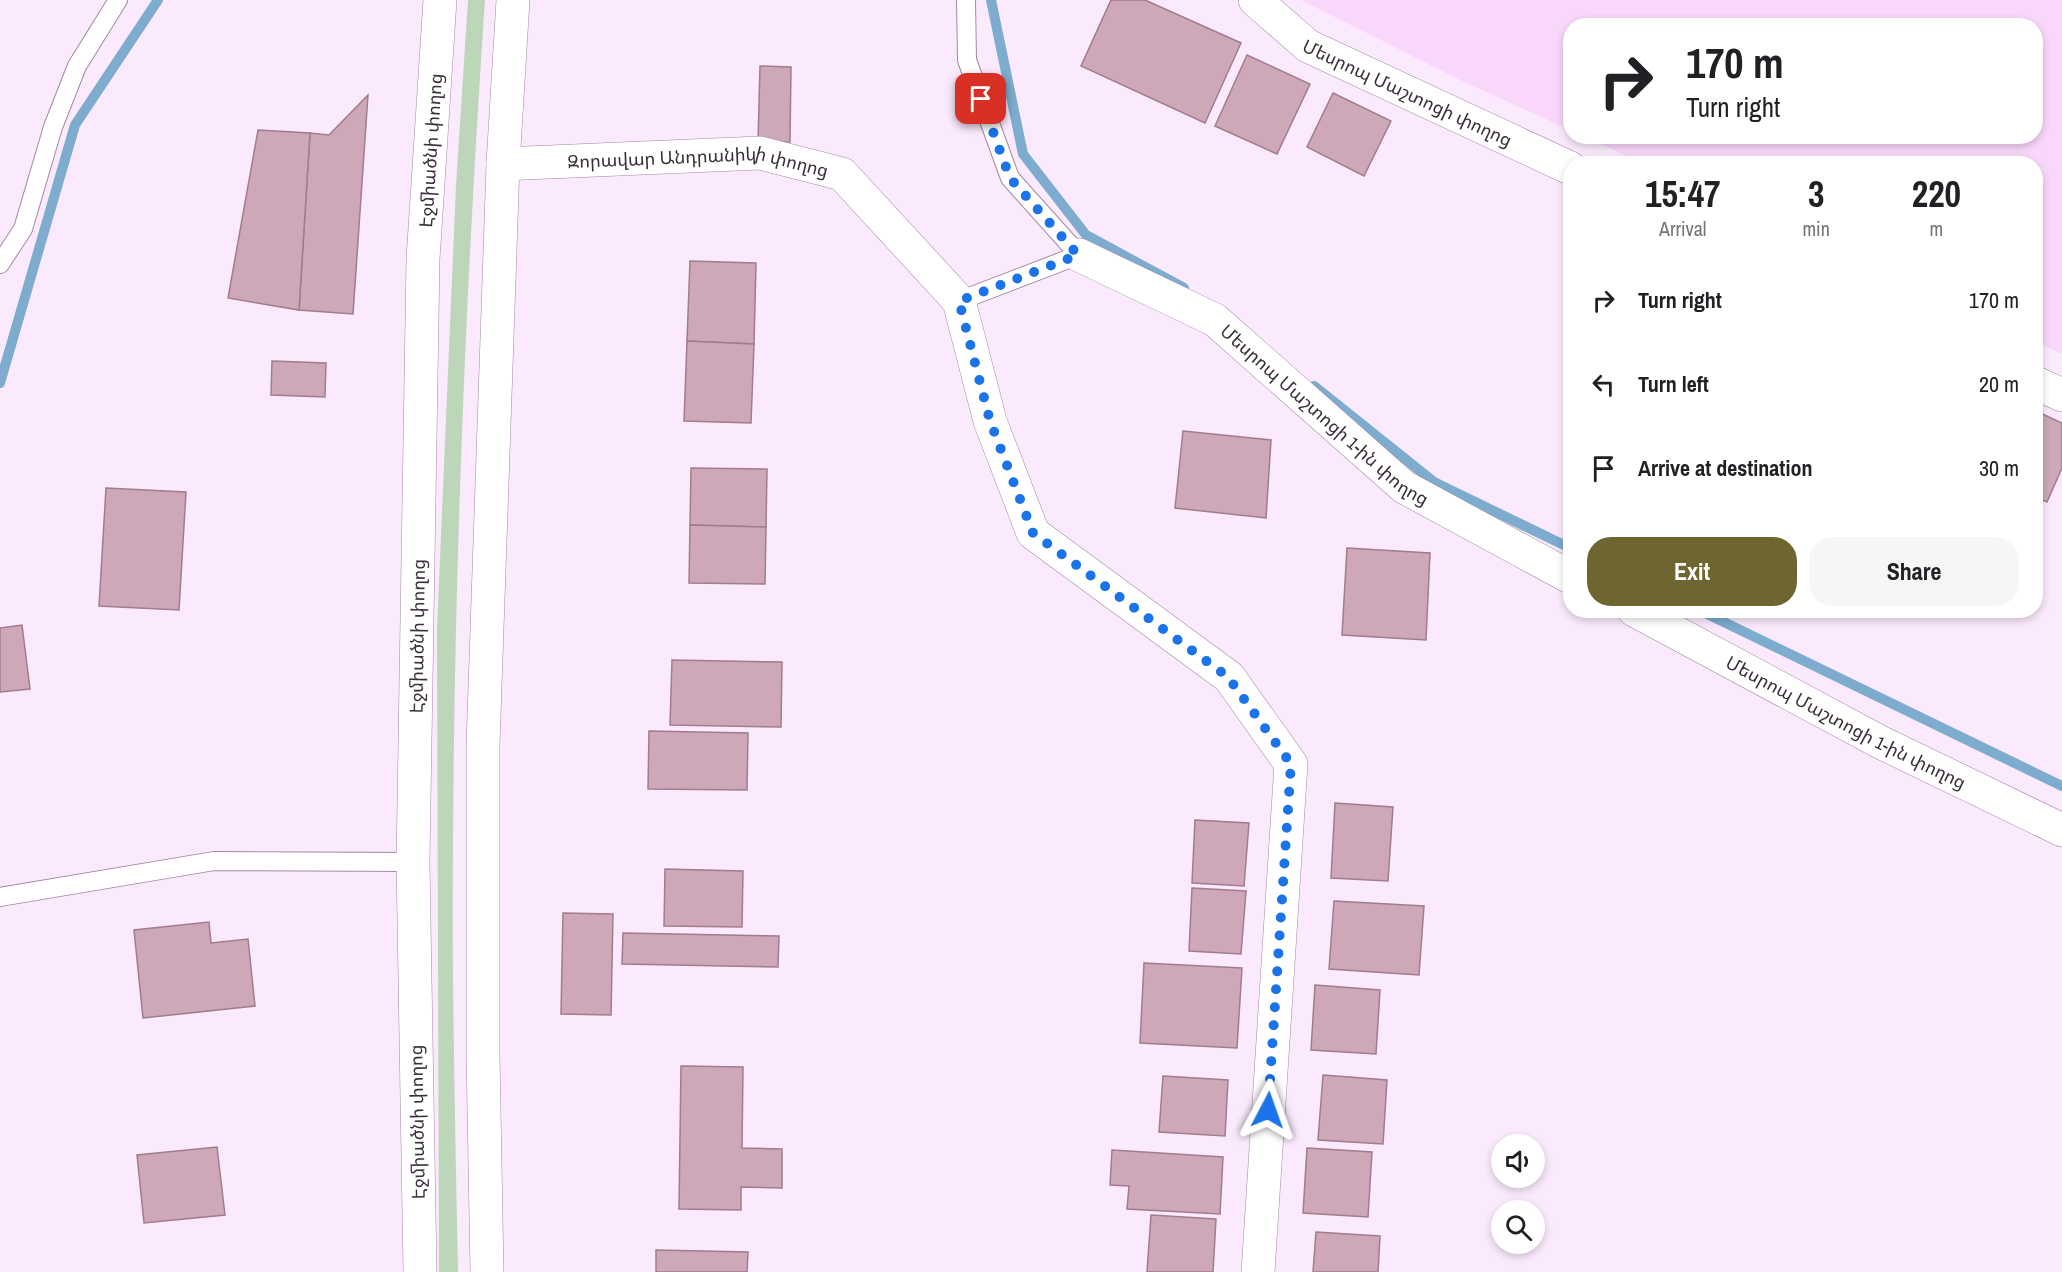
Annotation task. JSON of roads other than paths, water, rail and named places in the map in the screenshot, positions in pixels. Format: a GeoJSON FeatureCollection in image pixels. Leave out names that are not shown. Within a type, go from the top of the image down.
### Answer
{"type":"FeatureCollection","features":[{"type":"Feature","properties":{"kind":"main road","name":"Էջմիածնի փողոց"},"geometry":{"type":"LineString","coordinates":[[420,1272],[413,862],[423,259],[440,0]]}},
{"type":"Feature","properties":{"kind":"main road"},"geometry":{"type":"LineString","coordinates":[[487,1272],[483,1054],[483,745],[503,164],[513,0]]}},
{"type":"Feature","properties":{"kind":"main road","name":"Մեսրոպ Մաշտոցի փողոց"},"geometry":{"type":"LineString","coordinates":[[1255,0],[1308,46],[1563,165]]}},
{"type":"Feature","properties":{"kind":"main road","name":"Զորավար Անդրանիկի փողոց"},"geometry":{"type":"LineString","coordinates":[[503,164],[760,153],[842,174],[959,301],[990,421],[1033,533],[1228,677],[1291,764],[1258,1272]]}},
{"type":"Feature","properties":{"kind":"main road","name":"Մեսրոպ Մաշտոցի 1-ին փողոց"},"geometry":{"type":"LineString","coordinates":[[1078,255],[1215,320],[1404,488],[1563,573]]}},
{"type":"Feature","properties":{"kind":"main road"},"geometry":{"type":"LineString","coordinates":[[2043,386],[2062,396]]}},
{"type":"Feature","properties":{"kind":"main road","name":"Մեսրոպ Մաշտոցի 1-ին փողոց"},"geometry":{"type":"LineString","coordinates":[[1649,618],[1880,742],[2062,830]]}},
{"type":"Feature","properties":{"kind":"lane"},"geometry":{"type":"LineString","coordinates":[[0,264],[23,229],[53,128],[77,66],[118,0]]}},
{"type":"Feature","properties":{"kind":"lane"},"geometry":{"type":"LineString","coordinates":[[959,301],[1078,255],[1010,178],[967,60],[966,0]]}},
{"type":"Feature","properties":{"kind":"lane"},"geometry":{"type":"LineString","coordinates":[[0,897],[214,861],[413,862]]}},
{"type":"Feature","properties":{"kind":"waterway"},"geometry":{"type":"LineString","coordinates":[[0,383],[75,125],[158,0]]}},
{"type":"Feature","properties":{"kind":"waterway"},"geometry":{"type":"LineString","coordinates":[[991,0],[1023,154],[1086,235],[1184,288]]}},
{"type":"Feature","properties":{"kind":"waterway"},"geometry":{"type":"LineString","coordinates":[[1314,386],[1434,482],[1563,545]]}},
{"type":"Feature","properties":{"kind":"waterway"},"geometry":{"type":"LineString","coordinates":[[1716,618],[2062,786]]}}]}
